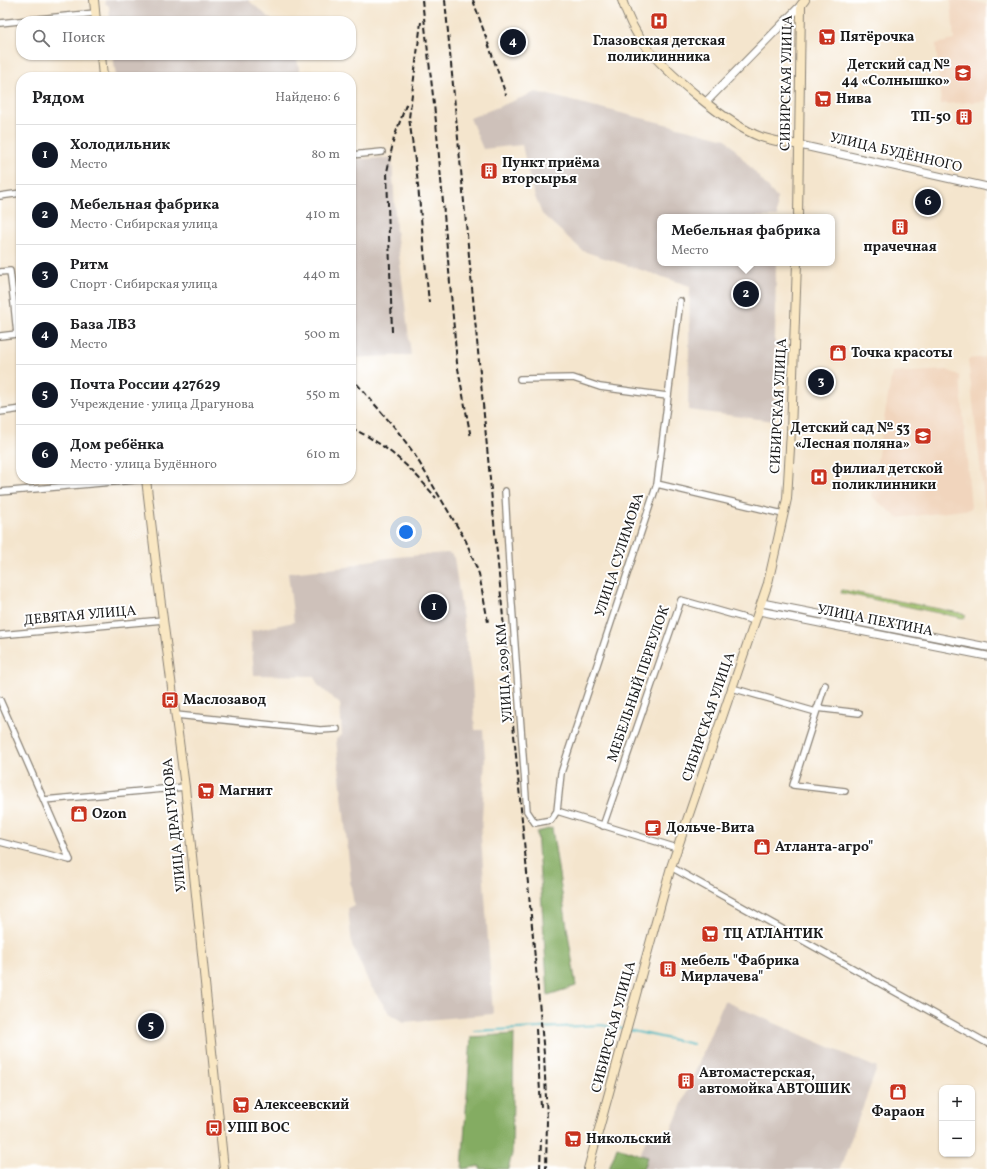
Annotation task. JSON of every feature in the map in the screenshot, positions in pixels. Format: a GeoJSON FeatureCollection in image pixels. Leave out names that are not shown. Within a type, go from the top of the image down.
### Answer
{"type":"FeatureCollection","features":[{"type":"Feature","properties":{"kind":"main road"},"geometry":{"type":"LineString","coordinates":[[94,0],[96,16]]}},
{"type":"Feature","properties":{"kind":"main road"},"geometry":{"type":"LineString","coordinates":[[622,0],[631,24],[644,44],[670,70],[706,102],[748,131],[762,137],[800,145]]}},
{"type":"Feature","properties":{"kind":"main road","name":"СИБИРСКАЯ УЛИЦА"},"geometry":{"type":"LineString","coordinates":[[798,214],[803,2]]}},
{"type":"Feature","properties":{"kind":"main road"},"geometry":{"type":"LineString","coordinates":[[101,60],[103,72]]}},
{"type":"Feature","properties":{"kind":"main road","name":"СИБИРСКАЯ УЛИЦА"},"geometry":{"type":"LineString","coordinates":[[588,1169],[671,867],[762,603],[784,514],[791,431],[797,266]]}},
{"type":"Feature","properties":{"kind":"main road","name":"УЛИЦА ДРАГУНОВА"},"geometry":{"type":"LineString","coordinates":[[147,484],[185,787],[224,1169]]}},
{"type":"Feature","properties":{"kind":"street"},"geometry":{"type":"LineString","coordinates":[[706,102],[803,2]]}},
{"type":"Feature","properties":{"kind":"street"},"geometry":{"type":"LineString","coordinates":[[0,23],[16,22]]}},
{"type":"Feature","properties":{"kind":"street","name":"УЛИЦА БУДЁННОГО"},"geometry":{"type":"LineString","coordinates":[[800,145],[987,187]]}},
{"type":"Feature","properties":{"kind":"street"},"geometry":{"type":"LineString","coordinates":[[356,155],[382,152]]}},
{"type":"Feature","properties":{"kind":"street"},"geometry":{"type":"LineString","coordinates":[[0,196],[16,194]]}},
{"type":"Feature","properties":{"kind":"street"},"geometry":{"type":"LineString","coordinates":[[0,272],[10,271],[16,324]]}},
{"type":"Feature","properties":{"kind":"street","name":"УЛИЦА СУЛИМОВА"},"geometry":{"type":"LineString","coordinates":[[557,811],[561,773],[657,484],[680,301]]}},
{"type":"Feature","properties":{"kind":"street"},"geometry":{"type":"LineString","coordinates":[[0,336],[16,334]]}},
{"type":"Feature","properties":{"kind":"street"},"geometry":{"type":"LineString","coordinates":[[520,379],[573,378],[600,387],[667,396]]}},
{"type":"Feature","properties":{"kind":"street"},"geometry":{"type":"LineString","coordinates":[[0,412],[16,410]]}},
{"type":"Feature","properties":{"kind":"street"},"geometry":{"type":"LineString","coordinates":[[0,492],[90,484]]}},
{"type":"Feature","properties":{"kind":"street"},"geometry":{"type":"LineString","coordinates":[[657,484],[784,514]]}},
{"type":"Feature","properties":{"kind":"street","name":"УЛИЦА 209 КМ"},"geometry":{"type":"LineString","coordinates":[[505,491],[527,811],[535,823],[551,820],[557,811]]}},
{"type":"Feature","properties":{"kind":"street","name":"МЕБЕЛЬНЫЙ ПЕРЕУЛОК"},"geometry":{"type":"LineString","coordinates":[[602,826],[681,600],[755,621]]}},
{"type":"Feature","properties":{"kind":"street","name":"УЛИЦА ПЕХТИНА"},"geometry":{"type":"LineString","coordinates":[[762,603],[987,647]]}},
{"type":"Feature","properties":{"kind":"street","name":"УЛИЦА ПЕХТИНА"},"geometry":{"type":"LineString","coordinates":[[759,611],[987,656]]}},
{"type":"Feature","properties":{"kind":"street","name":"ДЕВЯТАЯ УЛИЦА"},"geometry":{"type":"LineString","coordinates":[[0,635],[163,620]]}},
{"type":"Feature","properties":{"kind":"street"},"geometry":{"type":"LineString","coordinates":[[825,685],[792,785],[846,791]]}},
{"type":"Feature","properties":{"kind":"street"},"geometry":{"type":"LineString","coordinates":[[732,688],[816,710],[859,713]]}},
{"type":"Feature","properties":{"kind":"street"},"geometry":{"type":"LineString","coordinates":[[0,700],[70,860],[0,842]]}},
{"type":"Feature","properties":{"kind":"street"},"geometry":{"type":"LineString","coordinates":[[176,715],[320,730],[337,729]]}},
{"type":"Feature","properties":{"kind":"street"},"geometry":{"type":"LineString","coordinates":[[44,800],[185,787]]}},
{"type":"Feature","properties":{"kind":"street"},"geometry":{"type":"LineString","coordinates":[[557,811],[677,848]]}},
{"type":"Feature","properties":{"kind":"street"},"geometry":{"type":"LineString","coordinates":[[671,867],[987,1043]]}},
{"type":"Feature","properties":{"kind":"shaded area"},"geometry":{"type":"Polygon","coordinates":[[[105,0],[248,0],[267,16],[110,16],[109,6],[105,3],[105,0]]]}},
{"type":"Feature","properties":{"kind":"shaded area","name":"Детский сад № 44 «Солнышко»"},"geometry":{"type":"Polygon","coordinates":[[[951,0],[969,0],[987,5],[987,101],[941,104],[936,44],[954,40],[951,0]]]}},
{"type":"Feature","properties":{"kind":"shaded area"},"geometry":{"type":"Polygon","coordinates":[[[114,60],[297,60],[300,72],[115,72],[114,60]]]}},
{"type":"Feature","properties":{"kind":"shaded area"},"geometry":{"type":"Polygon","coordinates":[[[536,92],[726,139],[777,198],[777,214],[657,214],[657,266],[776,266],[774,421],[688,410],[690,286],[583,251],[542,214],[532,189],[522,145],[483,149],[470,118],[536,92]]]}},
{"type":"Feature","properties":{"kind":"shaded area"},"geometry":{"type":"Polygon","coordinates":[[[392,158],[396,230],[411,355],[356,358],[356,159],[392,158]]]}},
{"type":"Feature","properties":{"kind":"shaded area"},"geometry":{"type":"Polygon","coordinates":[[[987,357],[987,508],[985,508],[968,359],[987,357]]]}},
{"type":"Feature","properties":{"kind":"shaded area","name":"Детский сад № 53 «Лесная поляна»"},"geometry":{"type":"Polygon","coordinates":[[[947,370],[960,376],[971,509],[898,518],[871,496],[892,373],[947,370]]]}},
{"type":"Feature","properties":{"kind":"shaded area"},"geometry":{"type":"Polygon","coordinates":[[[447,553],[451,554],[454,558],[472,681],[475,730],[483,730],[485,759],[481,837],[493,1014],[404,1022],[389,1013],[370,985],[352,945],[348,908],[354,905],[350,881],[336,739],[342,735],[340,704],[318,685],[314,676],[254,675],[251,631],[294,622],[288,573],[348,567],[367,561],[396,557],[447,553]]]}},
{"type":"Feature","properties":{"kind":"shaded area"},"geometry":{"type":"Polygon","coordinates":[[[724,1001],[877,1068],[840,1169],[635,1169],[649,1131],[668,1138],[724,1001]]]}},
{"type":"Feature","properties":{"kind":"green space"},"geometry":{"type":"Polygon","coordinates":[[[842,590],[964,614],[966,616],[963,618],[841,593],[842,590]]]}},
{"type":"Feature","properties":{"kind":"green space"},"geometry":{"type":"Polygon","coordinates":[[[552,828],[576,986],[548,995],[537,832],[552,828]]]}},
{"type":"Feature","properties":{"kind":"green space"},"geometry":{"type":"Polygon","coordinates":[[[514,1034],[512,1154],[508,1169],[480,1169],[480,1166],[462,1169],[471,1037],[514,1034]]]}},
{"type":"Feature","properties":{"kind":"green space"},"geometry":{"type":"Polygon","coordinates":[[[617,1147],[647,1157],[643,1169],[609,1169],[617,1147]]]}},
{"type":"Feature","properties":{"kind":"waterway"},"geometry":{"type":"LineString","coordinates":[[474,1031],[601,1025],[623,1029]]}},
{"type":"Feature","properties":{"kind":"waterway"},"geometry":{"type":"LineString","coordinates":[[628,1030],[693,1044]]}},
{"type":"Feature","properties":{"kind":"railway"},"geometry":{"type":"LineString","coordinates":[[422,0],[436,122],[457,363],[471,438]]}},
{"type":"Feature","properties":{"kind":"railway"},"geometry":{"type":"LineString","coordinates":[[445,0],[544,1054],[547,1120],[546,1169]]}},
{"type":"Feature","properties":{"kind":"railway"},"geometry":{"type":"LineString","coordinates":[[473,0],[506,95]]}},
{"type":"Feature","properties":{"kind":"railway"},"geometry":{"type":"LineString","coordinates":[[421,22],[409,118],[417,175],[429,303]]}},
{"type":"Feature","properties":{"kind":"railway"},"geometry":{"type":"LineString","coordinates":[[392,332],[387,172],[394,138],[407,102]]}},
{"type":"Feature","properties":{"kind":"railway"},"geometry":{"type":"LineString","coordinates":[[356,383],[396,429],[413,452],[466,541],[479,574],[488,622]]}},
{"type":"Feature","properties":{"kind":"railway"},"geometry":{"type":"LineString","coordinates":[[356,430],[376,441],[398,458],[418,477],[436,498]]}},
{"type":"Feature","properties":{"kind":"railway"},"geometry":{"type":"LineString","coordinates":[[536,1029],[541,1107]]}},
{"type":"Feature","properties":{"kind":"railway"},"geometry":{"type":"LineString","coordinates":[[540,1169],[541,1139]]}},
{"type":"Feature","properties":{"kind":"place","name":"Глазовская детская поликлинника"},"geometry":{"type":"Point","coordinates":[659,21]}},
{"type":"Feature","properties":{"kind":"place","name":"Пятёрочка"},"geometry":{"type":"Point","coordinates":[827,37]}},
{"type":"Feature","properties":{"kind":"place","name":"База ЛВЗ"},"geometry":{"type":"Point","coordinates":[513,42]}},
{"type":"Feature","properties":{"kind":"place","name":"Детский сад № 44 «Солнышко»"},"geometry":{"type":"Point","coordinates":[963,73]}},
{"type":"Feature","properties":{"kind":"place","name":"Нива"},"geometry":{"type":"Point","coordinates":[823,99]}},
{"type":"Feature","properties":{"kind":"place","name":"ТП-50"},"geometry":{"type":"Point","coordinates":[964,117]}},
{"type":"Feature","properties":{"kind":"place","name":"Пункт приёма вторсырья"},"geometry":{"type":"Point","coordinates":[489,171]}},
{"type":"Feature","properties":{"kind":"place","name":"Дом ребёнка"},"geometry":{"type":"Point","coordinates":[928,202]}},
{"type":"Feature","properties":{"kind":"place","name":"прачечная"},"geometry":{"type":"Point","coordinates":[900,227]}},
{"type":"Feature","properties":{"kind":"place","name":"Мебельная фабрика"},"geometry":{"type":"Point","coordinates":[746,294]}},
{"type":"Feature","properties":{"kind":"place","name":"Точка красоты"},"geometry":{"type":"Point","coordinates":[838,353]}},
{"type":"Feature","properties":{"kind":"place","name":"Ритм"},"geometry":{"type":"Point","coordinates":[821,382]}},
{"type":"Feature","properties":{"kind":"place","name":"Детский сад № 53 «Лесная поляна»"},"geometry":{"type":"Point","coordinates":[923,436]}},
{"type":"Feature","properties":{"kind":"place","name":"филиал детской поликлинники"},"geometry":{"type":"Point","coordinates":[819,477]}},
{"type":"Feature","properties":{"kind":"place","name":"Холодильник"},"geometry":{"type":"Point","coordinates":[434,607]}},
{"type":"Feature","properties":{"kind":"place","name":"Маслозавод"},"geometry":{"type":"Point","coordinates":[170,700]}},
{"type":"Feature","properties":{"kind":"place","name":"Магнит"},"geometry":{"type":"Point","coordinates":[206,791]}},
{"type":"Feature","properties":{"kind":"place","name":"Ozon"},"geometry":{"type":"Point","coordinates":[79,814]}},
{"type":"Feature","properties":{"kind":"place","name":"Дольче-Вита"},"geometry":{"type":"Point","coordinates":[653,828]}},
{"type":"Feature","properties":{"kind":"place","name":"Атланта-агро\""},"geometry":{"type":"Point","coordinates":[762,847]}},
{"type":"Feature","properties":{"kind":"place","name":"ТЦ АТЛАНТИК"},"geometry":{"type":"Point","coordinates":[710,934]}},
{"type":"Feature","properties":{"kind":"place","name":"мебель \"Фабрика Мирлачева\""},"geometry":{"type":"Point","coordinates":[668,969]}},
{"type":"Feature","properties":{"kind":"place","name":"Почта России 427629"},"geometry":{"type":"Point","coordinates":[151,1026]}},
{"type":"Feature","properties":{"kind":"place","name":"Автомастерская, автомойка АВТОШИК"},"geometry":{"type":"Point","coordinates":[686,1081]}},
{"type":"Feature","properties":{"kind":"place","name":"Фараон"},"geometry":{"type":"Point","coordinates":[898,1092]}},
{"type":"Feature","properties":{"kind":"place","name":"Алексеевский"},"geometry":{"type":"Point","coordinates":[241,1105]}},
{"type":"Feature","properties":{"kind":"place","name":"УПП ВОС"},"geometry":{"type":"Point","coordinates":[214,1128]}},
{"type":"Feature","properties":{"kind":"place","name":"Никольский"},"geometry":{"type":"Point","coordinates":[573,1139]}}]}
